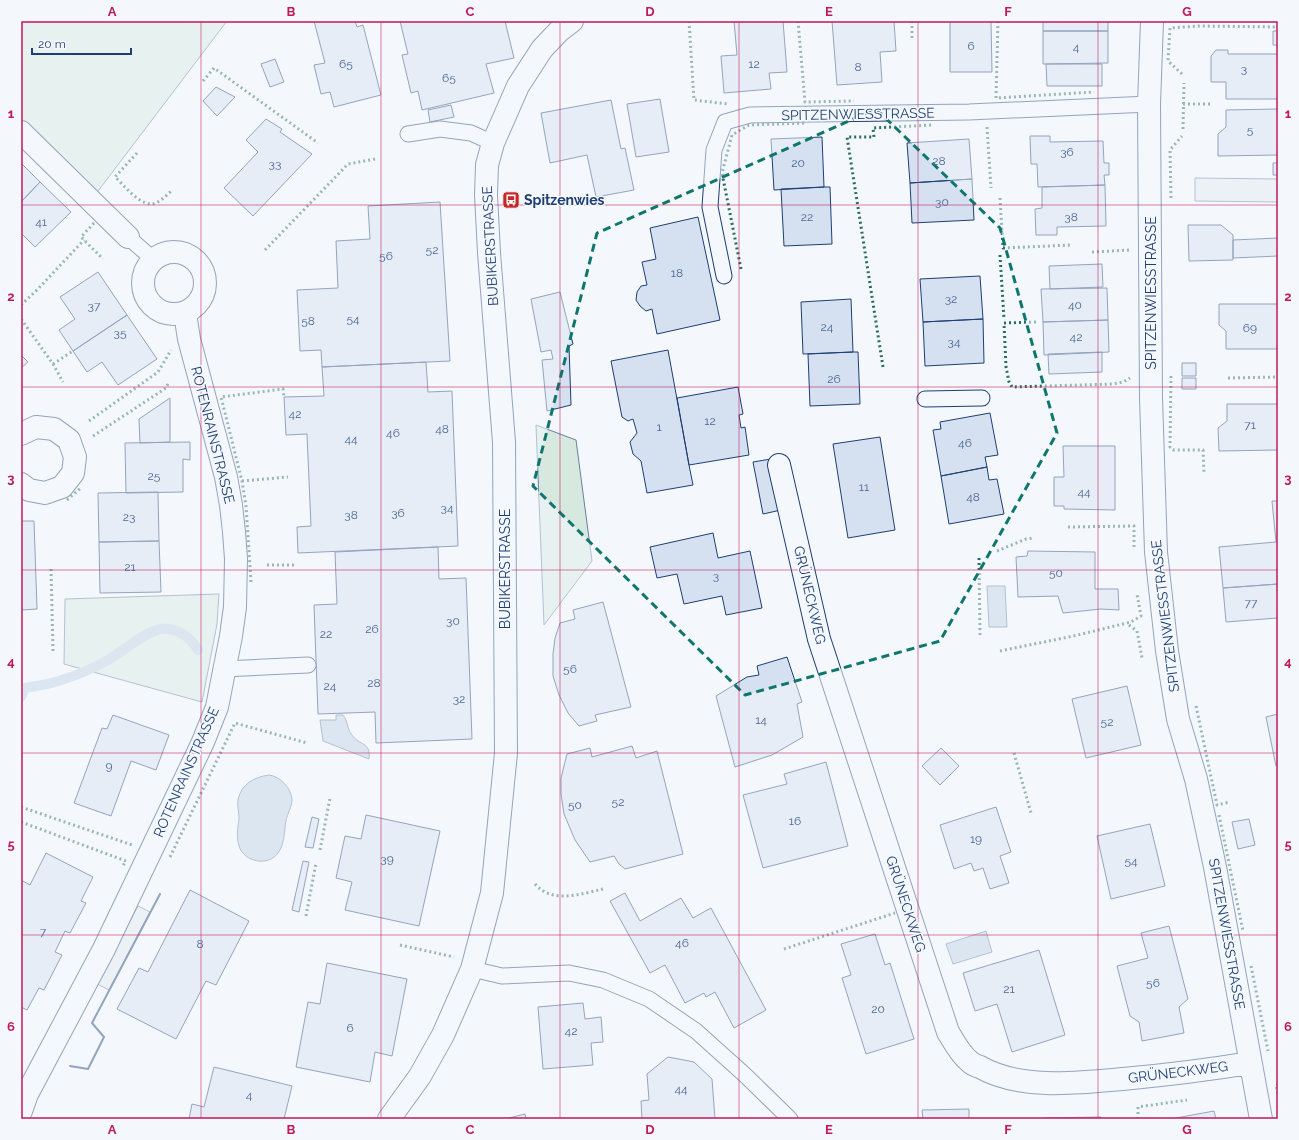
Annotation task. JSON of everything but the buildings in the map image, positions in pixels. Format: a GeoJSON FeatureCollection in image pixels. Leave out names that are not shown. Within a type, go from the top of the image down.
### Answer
{"type":"FeatureCollection","features":[{"type":"Feature","properties":{"kind":"street","name":"BUBIKERSTRASSE"},"geometry":{"type":"LineString","coordinates":[[389,1119],[420,1076],[443,1035],[472,969],[492,893],[506,753],[504,442],[489,253],[486,195],[487,165],[493,143],[518,86],[542,49],[559,31],[572,21]]}},
{"type":"Feature","properties":{"kind":"street","name":"SPITZENWIESSTRASSE"},"geometry":{"type":"LineString","coordinates":[[1152,21],[1150,104],[1151,398],[1156,552],[1167,651],[1178,719],[1196,779],[1215,867],[1261,1119]]}},
{"type":"Feature","properties":{"kind":"street"},"geometry":{"type":"LineString","coordinates":[[21,132],[128,237]]}},
{"type":"Feature","properties":{"kind":"street"},"geometry":{"type":"LineString","coordinates":[[178,252],[193,258],[203,270],[206,286],[202,298],[195,307],[184,313],[168,315],[154,307],[144,294],[143,278],[150,263],[162,254],[178,252]]}},
{"type":"Feature","properties":{"kind":"street","name":"ROTENRAINSTRASSE"},"geometry":{"type":"LineString","coordinates":[[21,1111],[27,1094],[106,945],[203,742],[217,707],[231,636],[235,607],[236,559],[234,532],[226,477],[189,339],[184,313]]}},
{"type":"Feature","properties":{"kind":"street"},"geometry":{"type":"LineString","coordinates":[[21,434],[36,427],[54,429],[69,440],[75,457],[72,473],[62,487],[45,493],[29,490],[21,484]]}},
{"type":"Feature","properties":{"kind":"street","name":"GRÜNECKWEG"},"geometry":{"type":"LineString","coordinates":[[779,465],[819,639],[945,1024],[958,1048],[969,1062],[996,1075],[1033,1082],[1073,1083],[1170,1075],[1250,1063]]}},
{"type":"Feature","properties":{"kind":"lane","name":"SPITZENWIESSTRASSE"},"geometry":{"type":"LineString","coordinates":[[724,276],[710,208],[714,150],[725,122],[750,115],[969,112],[1150,104]]}},
{"type":"Feature","properties":{"kind":"lane"},"geometry":{"type":"LineString","coordinates":[[408,134],[440,129],[471,133],[493,143]]}},
{"type":"Feature","properties":{"kind":"lane"},"geometry":{"type":"LineString","coordinates":[[128,237],[154,260]]}},
{"type":"Feature","properties":{"kind":"lane"},"geometry":{"type":"LineString","coordinates":[[925,399],[982,398]]}},
{"type":"Feature","properties":{"kind":"lane"},"geometry":{"type":"LineString","coordinates":[[224,669],[308,665]]}},
{"type":"Feature","properties":{"kind":"lane"},"geometry":{"type":"LineString","coordinates":[[472,969],[502,976],[569,973],[603,980],[649,999],[696,1031],[745,1075],[790,1119]]}},
{"type":"Feature","properties":{"kind":"highlighted area"},"geometry":{"type":"Polygon","coordinates":[[[876,109],[1000,228],[1057,433],[940,641],[745,695],[533,486],[597,233],[876,109]]]}},
{"type":"Feature","properties":{"kind":"shaded area"},"geometry":{"type":"Polygon","coordinates":[[[21,21],[227,21],[95,195],[21,122],[21,21]]]}},
{"type":"Feature","properties":{"kind":"shaded area"},"geometry":{"type":"Polygon","coordinates":[[[1195,178],[1278,179],[1278,202],[1195,201],[1195,178]]]}},
{"type":"Feature","properties":{"kind":"shaded area"},"geometry":{"type":"Polygon","coordinates":[[[536,425],[576,440],[592,561],[544,625],[536,425]]]}},
{"type":"Feature","properties":{"kind":"shaded area"},"geometry":{"type":"Polygon","coordinates":[[[219,594],[217,624],[202,702],[64,664],[65,599],[219,594]]]}},
{"type":"Feature","properties":{"kind":"shaded area"},"geometry":{"type":"Polygon","coordinates":[[[138,906],[150,912],[109,990],[97,984],[138,906]]]}},
{"type":"Feature","properties":{"kind":"water"},"geometry":{"type":"Polygon","coordinates":[[[987,586],[1005,586],[1007,627],[989,627],[987,586]]]}},
{"type":"Feature","properties":{"kind":"water"},"geometry":{"type":"Polygon","coordinates":[[[336,715],[343,715],[352,735],[368,749],[369,759],[323,741],[320,720],[336,720],[336,715]]]}},
{"type":"Feature","properties":{"kind":"water"},"geometry":{"type":"Polygon","coordinates":[[[269,775],[281,780],[285,784],[290,792],[292,803],[287,818],[283,842],[278,853],[268,860],[257,861],[246,856],[238,843],[238,800],[242,790],[249,782],[269,775]]]}},
{"type":"Feature","properties":{"kind":"water"},"geometry":{"type":"Polygon","coordinates":[[[986,931],[992,952],[953,964],[946,944],[986,931]]]}},
{"type":"Feature","properties":{"kind":"waterway"},"geometry":{"type":"LineString","coordinates":[[21,697],[25,688],[55,682],[89,670],[108,660],[148,634],[161,629],[177,631],[187,637],[198,650]]}},
{"type":"Feature","properties":{"kind":"hedge"},"geometry":{"type":"LineString","coordinates":[[689,21],[694,100],[728,104]]}},
{"type":"Feature","properties":{"kind":"hedge"},"geometry":{"type":"LineString","coordinates":[[798,21],[805,102],[854,101]]}},
{"type":"Feature","properties":{"kind":"hedge"},"geometry":{"type":"LineString","coordinates":[[912,21],[912,39]]}},
{"type":"Feature","properties":{"kind":"hedge"},"geometry":{"type":"LineString","coordinates":[[998,21],[996,98],[1094,92]]}},
{"type":"Feature","properties":{"kind":"hedge"},"geometry":{"type":"LineString","coordinates":[[1182,74],[1168,61],[1170,28],[1199,26],[1278,27]]}},
{"type":"Feature","properties":{"kind":"hedge"},"geometry":{"type":"LineString","coordinates":[[203,81],[214,68],[318,143]]}},
{"type":"Feature","properties":{"kind":"hedge"},"geometry":{"type":"LineString","coordinates":[[1183,129],[1184,83]]}},
{"type":"Feature","properties":{"kind":"hedge"},"geometry":{"type":"LineString","coordinates":[[1183,104],[1212,104]]}},
{"type":"Feature","properties":{"kind":"hedge"},"geometry":{"type":"LineString","coordinates":[[741,269],[722,173],[732,135],[749,125],[807,123]]}},
{"type":"Feature","properties":{"kind":"hedge"},"geometry":{"type":"LineString","coordinates":[[883,367],[847,137],[874,137],[873,128],[932,125]]}},
{"type":"Feature","properties":{"kind":"hedge"},"geometry":{"type":"LineString","coordinates":[[987,127],[991,188]]}},
{"type":"Feature","properties":{"kind":"hedge"},"geometry":{"type":"LineString","coordinates":[[1171,198],[1170,150],[1182,136]]}},
{"type":"Feature","properties":{"kind":"hedge"},"geometry":{"type":"LineString","coordinates":[[137,153],[115,177],[139,200],[145,203],[156,203],[171,191]]}},
{"type":"Feature","properties":{"kind":"hedge"},"geometry":{"type":"LineString","coordinates":[[265,250],[348,164],[375,159]]}},
{"type":"Feature","properties":{"kind":"hedge"},"geometry":{"type":"LineString","coordinates":[[1000,198],[1003,248],[1072,245]]}},
{"type":"Feature","properties":{"kind":"hedge"},"geometry":{"type":"LineString","coordinates":[[94,223],[81,237],[103,259]]}},
{"type":"Feature","properties":{"kind":"hedge"},"geometry":{"type":"LineString","coordinates":[[21,305],[84,240]]}},
{"type":"Feature","properties":{"kind":"hedge"},"geometry":{"type":"LineString","coordinates":[[1092,252],[1131,250]]}},
{"type":"Feature","properties":{"kind":"hedge"},"geometry":{"type":"LineString","coordinates":[[1000,255],[1004,319]]}},
{"type":"Feature","properties":{"kind":"hedge"},"geometry":{"type":"LineString","coordinates":[[21,319],[53,364],[63,382]]}},
{"type":"Feature","properties":{"kind":"hedge"},"geometry":{"type":"LineString","coordinates":[[1036,322],[1004,323],[1006,367],[1009,382],[1012,387],[1113,384],[1123,382],[1130,378]]}},
{"type":"Feature","properties":{"kind":"hedge"},"geometry":{"type":"LineString","coordinates":[[89,421],[158,372],[171,350]]}},
{"type":"Feature","properties":{"kind":"hedge"},"geometry":{"type":"LineString","coordinates":[[53,364],[73,351]]}},
{"type":"Feature","properties":{"kind":"hedge"},"geometry":{"type":"LineString","coordinates":[[1171,376],[1170,447],[1173,450],[1203,450],[1204,472]]}},
{"type":"Feature","properties":{"kind":"hedge"},"geometry":{"type":"LineString","coordinates":[[1228,378],[1278,377]]}},
{"type":"Feature","properties":{"kind":"hedge"},"geometry":{"type":"LineString","coordinates":[[93,436],[166,388],[169,381]]}},
{"type":"Feature","properties":{"kind":"hedge"},"geometry":{"type":"LineString","coordinates":[[251,582],[246,506],[242,481],[221,397],[283,389],[284,397]]}},
{"type":"Feature","properties":{"kind":"hedge"},"geometry":{"type":"LineString","coordinates":[[242,481],[288,477]]}},
{"type":"Feature","properties":{"kind":"hedge"},"geometry":{"type":"LineString","coordinates":[[67,500],[82,487]]}},
{"type":"Feature","properties":{"kind":"hedge"},"geometry":{"type":"LineString","coordinates":[[1068,527],[1134,526],[1134,549]]}},
{"type":"Feature","properties":{"kind":"hedge"},"geometry":{"type":"LineString","coordinates":[[997,551],[1026,539],[1034,538]]}},
{"type":"Feature","properties":{"kind":"hedge"},"geometry":{"type":"LineString","coordinates":[[979,558],[980,636]]}},
{"type":"Feature","properties":{"kind":"hedge"},"geometry":{"type":"LineString","coordinates":[[267,565],[295,565]]}},
{"type":"Feature","properties":{"kind":"hedge"},"geometry":{"type":"LineString","coordinates":[[51,569],[53,651]]}},
{"type":"Feature","properties":{"kind":"hedge"},"geometry":{"type":"LineString","coordinates":[[1000,651],[1078,635],[1131,622],[1141,616],[1137,594]]}},
{"type":"Feature","properties":{"kind":"hedge"},"geometry":{"type":"LineString","coordinates":[[1129,625],[1137,631],[1142,658]]}},
{"type":"Feature","properties":{"kind":"hedge"},"geometry":{"type":"LineString","coordinates":[[1196,706],[1217,805],[1230,802]]}},
{"type":"Feature","properties":{"kind":"hedge"},"geometry":{"type":"LineString","coordinates":[[170,857],[235,723],[307,743]]}},
{"type":"Feature","properties":{"kind":"hedge"},"geometry":{"type":"LineString","coordinates":[[1014,753],[1031,813]]}},
{"type":"Feature","properties":{"kind":"hedge"},"geometry":{"type":"LineString","coordinates":[[320,850],[330,798]]}},
{"type":"Feature","properties":{"kind":"hedge"},"geometry":{"type":"LineString","coordinates":[[21,807],[132,845]]}},
{"type":"Feature","properties":{"kind":"hedge"},"geometry":{"type":"LineString","coordinates":[[1219,815],[1243,931]]}},
{"type":"Feature","properties":{"kind":"hedge"},"geometry":{"type":"LineString","coordinates":[[21,822],[126,861],[122,867]]}},
{"type":"Feature","properties":{"kind":"hedge"},"geometry":{"type":"LineString","coordinates":[[306,916],[316,863]]}},
{"type":"Feature","properties":{"kind":"hedge"},"geometry":{"type":"LineString","coordinates":[[535,884],[542,890],[558,896],[576,895],[603,889]]}},
{"type":"Feature","properties":{"kind":"hedge"},"geometry":{"type":"LineString","coordinates":[[784,949],[895,913]]}},
{"type":"Feature","properties":{"kind":"hedge"},"geometry":{"type":"LineString","coordinates":[[400,945],[454,957]]}},
{"type":"Feature","properties":{"kind":"hedge"},"geometry":{"type":"LineString","coordinates":[[1251,966],[1268,1051]]}},
{"type":"Feature","properties":{"kind":"hedge"},"geometry":{"type":"LineString","coordinates":[[1278,1084],[1276,1084],[1278,1094]]}},
{"type":"Feature","properties":{"kind":"hedge"},"geometry":{"type":"LineString","coordinates":[[1138,1119],[1138,1107],[1187,1100]]}},
{"type":"Feature","properties":{"kind":"wall"},"geometry":{"type":"LineString","coordinates":[[70,1066],[88,1069],[104,1037],[92,1023],[160,894]]}},
{"type":"Feature","properties":{"kind":"place","name":"Spitzenwies"},"geometry":{"type":"Point","coordinates":[511,200]}}]}
